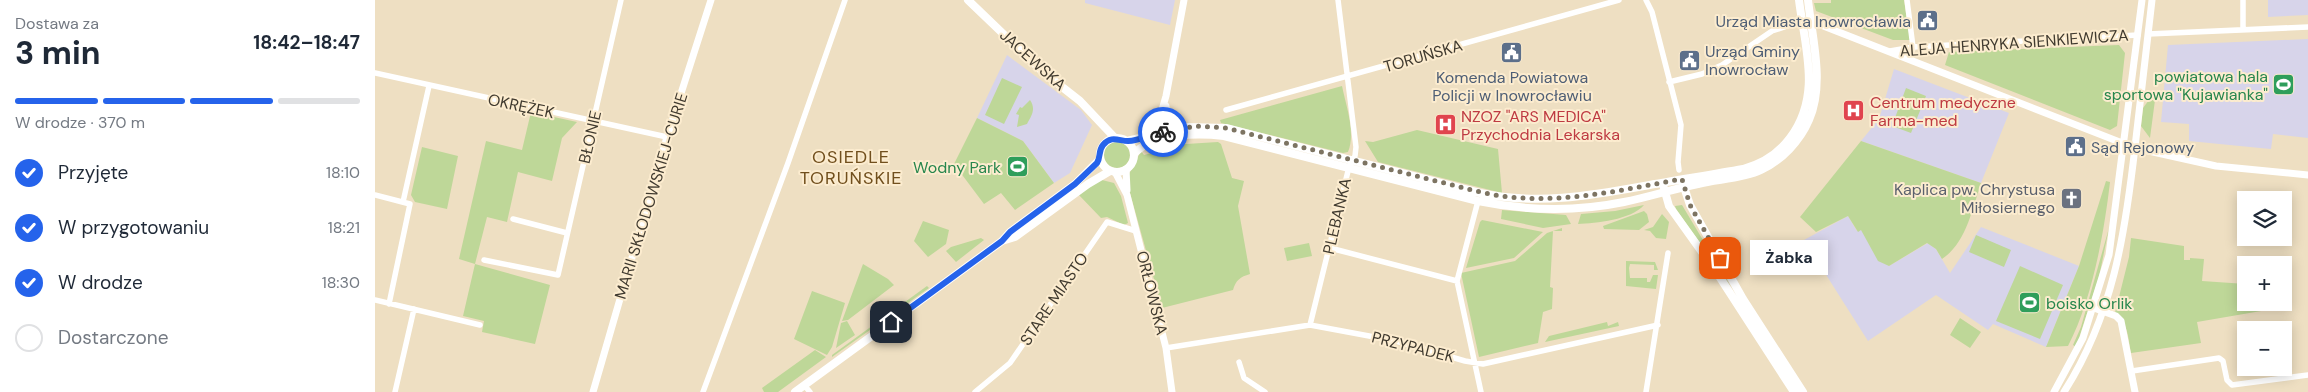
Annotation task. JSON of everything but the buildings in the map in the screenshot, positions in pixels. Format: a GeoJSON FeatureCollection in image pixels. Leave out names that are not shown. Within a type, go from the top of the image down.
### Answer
{"type":"FeatureCollection","features":[{"type":"Feature","properties":{"kind":"main road","name":"JACEWSKA"},"geometry":{"type":"LineString","coordinates":[[968,0],[1043,72],[1080,101],[1115,138]]}},
{"type":"Feature","properties":{"kind":"main road"},"geometry":{"type":"LineString","coordinates":[[1799,0],[1806,20]]}},
{"type":"Feature","properties":{"kind":"main road"},"geometry":{"type":"LineString","coordinates":[[1002,241],[1015,237],[1088,184],[1112,172],[1126,169],[1131,164],[1134,154],[1142,147],[1159,140],[1187,135],[1214,135],[1349,167],[1478,201],[1513,208],[1557,210],[1623,202],[1665,192],[1683,183],[1750,167],[1769,158],[1788,140],[1804,116],[1810,91],[1806,20],[1807,0]]}},
{"type":"Feature","properties":{"kind":"main road","name":"JACEWSKA"},"geometry":{"type":"LineString","coordinates":[[1098,121],[1105,143]]}},
{"type":"Feature","properties":{"kind":"main road"},"geometry":{"type":"LineString","coordinates":[[1127,142],[1186,127],[1226,128],[1480,192],[1517,199],[1572,198],[1663,183],[1683,183]]}},
{"type":"Feature","properties":{"kind":"main road"},"geometry":{"type":"LineString","coordinates":[[1112,172],[1105,168],[1100,159],[1101,148],[1105,143],[1115,138],[1127,142],[1132,147],[1134,154]]}},
{"type":"Feature","properties":{"kind":"main road"},"geometry":{"type":"LineString","coordinates":[[795,392],[1002,241],[1010,232],[1075,184],[1100,159]]}},
{"type":"Feature","properties":{"kind":"main road"},"geometry":{"type":"LineString","coordinates":[[1663,183],[1669,206],[1717,273],[1794,392]]}},
{"type":"Feature","properties":{"kind":"main road"},"geometry":{"type":"LineString","coordinates":[[1683,183],[1690,205],[1743,299],[1803,392]]}},
{"type":"Feature","properties":{"kind":"street","name":"BŁONIE"},"geometry":{"type":"LineString","coordinates":[[484,260],[558,275],[621,0]]}},
{"type":"Feature","properties":{"kind":"street","name":"MARII SKŁODOWSKIEJ-CURIE"},"geometry":{"type":"LineString","coordinates":[[593,392],[667,137],[711,0]]}},
{"type":"Feature","properties":{"kind":"street"},"geometry":{"type":"LineString","coordinates":[[703,392],[788,163],[845,0]]}},
{"type":"Feature","properties":{"kind":"street"},"geometry":{"type":"LineString","coordinates":[[1155,134],[1166,96],[1184,0]]}},
{"type":"Feature","properties":{"kind":"street","name":"PLEBANKA"},"geometry":{"type":"LineString","coordinates":[[1310,325],[1349,167],[1353,160],[1356,140],[1338,0]]}},
{"type":"Feature","properties":{"kind":"street"},"geometry":{"type":"LineString","coordinates":[[1588,0],[1591,8]]}},
{"type":"Feature","properties":{"kind":"street","name":"TORUŃSKA"},"geometry":{"type":"LineString","coordinates":[[1226,110],[1619,0]]}},
{"type":"Feature","properties":{"kind":"street"},"geometry":{"type":"LineString","coordinates":[[1646,0],[1652,12],[1681,125],[1679,170]]}},
{"type":"Feature","properties":{"kind":"street"},"geometry":{"type":"LineString","coordinates":[[1907,0],[1913,46],[1911,60]]}},
{"type":"Feature","properties":{"kind":"street"},"geometry":{"type":"LineString","coordinates":[[2054,392],[2083,338],[2103,280],[2112,236],[2142,0]]}},
{"type":"Feature","properties":{"kind":"street"},"geometry":{"type":"LineString","coordinates":[[2065,392],[2079,367],[2103,312],[2123,241],[2151,0]]}},
{"type":"Feature","properties":{"kind":"street"},"geometry":{"type":"LineString","coordinates":[[2243,0],[2243,30]]}},
{"type":"Feature","properties":{"kind":"street"},"geometry":{"type":"LineString","coordinates":[[1669,82],[1702,74],[1722,65],[1772,31],[1806,20],[1890,51],[2135,148],[2201,163],[2308,174]]}},
{"type":"Feature","properties":{"kind":"street","name":"ALEJA HENRYKA SIENKIEWICZA"},"geometry":{"type":"LineString","coordinates":[[2148,34],[2308,27]]}},
{"type":"Feature","properties":{"kind":"street","name":"ALEJA HENRYKA SIENKIEWICZA"},"geometry":{"type":"LineString","coordinates":[[1890,51],[1913,46],[2138,35]]}},
{"type":"Feature","properties":{"kind":"street","name":"OKRĘŻEK"},"geometry":{"type":"LineString","coordinates":[[375,73],[667,137]]}},
{"type":"Feature","properties":{"kind":"street"},"geometry":{"type":"LineString","coordinates":[[403,202],[429,86]]}},
{"type":"Feature","properties":{"kind":"street"},"geometry":{"type":"LineString","coordinates":[[1166,96],[1166,110],[1169,120],[1186,127]]}},
{"type":"Feature","properties":{"kind":"street","name":"ORŁOWSKA"},"geometry":{"type":"LineString","coordinates":[[1126,169],[1127,195],[1166,348],[1172,392]]}},
{"type":"Feature","properties":{"kind":"street","name":"ORŁOWSKA"},"geometry":{"type":"LineString","coordinates":[[1112,172],[1127,195]]}},
{"type":"Feature","properties":{"kind":"street"},"geometry":{"type":"LineString","coordinates":[[375,195],[411,204],[389,304]]}},
{"type":"Feature","properties":{"kind":"street"},"geometry":{"type":"LineString","coordinates":[[1478,201],[1457,281],[1481,392]]}},
{"type":"Feature","properties":{"kind":"street"},"geometry":{"type":"LineString","coordinates":[[513,219],[567,233]]}},
{"type":"Feature","properties":{"kind":"street","name":"STARE MIASTO"},"geometry":{"type":"LineString","coordinates":[[975,392],[1010,363],[1107,222],[1136,231]]}},
{"type":"Feature","properties":{"kind":"street"},"geometry":{"type":"LineString","coordinates":[[1330,248],[1457,281]]}},
{"type":"Feature","properties":{"kind":"street"},"geometry":{"type":"LineString","coordinates":[[1646,392],[1668,253]]}},
{"type":"Feature","properties":{"kind":"street"},"geometry":{"type":"LineString","coordinates":[[375,300],[480,324]]}},
{"type":"Feature","properties":{"kind":"street"},"geometry":{"type":"LineString","coordinates":[[2093,308],[2116,316],[2121,321],[2135,392]]}},
{"type":"Feature","properties":{"kind":"street"},"geometry":{"type":"LineString","coordinates":[[395,392],[414,309]]}},
{"type":"Feature","properties":{"kind":"street","name":"PRZYPADEK"},"geometry":{"type":"LineString","coordinates":[[1166,348],[1310,325],[1396,341],[1475,362],[1489,363],[1658,325]]}},
{"type":"Feature","properties":{"kind":"street"},"geometry":{"type":"LineString","coordinates":[[2132,371],[2219,358],[2223,361],[2227,380],[2232,385],[2308,376]]}},
{"type":"Feature","properties":{"kind":"street"},"geometry":{"type":"LineString","coordinates":[[1239,362],[1244,378],[1265,392]]}},
{"type":"Feature","properties":{"kind":"street"},"geometry":{"type":"LineString","coordinates":[[2071,363],[2079,367]]}},
{"type":"Feature","properties":{"kind":"street"},"geometry":{"type":"LineString","coordinates":[[804,385],[810,392]]}},
{"type":"Feature","properties":{"kind":"shaded area"},"geometry":{"type":"Polygon","coordinates":[[[1085,0],[1175,0],[1170,25],[1085,3],[1085,0]]]}},
{"type":"Feature","properties":{"kind":"shaded area"},"geometry":{"type":"Polygon","coordinates":[[[2268,0],[2308,0],[2308,15],[2268,17],[2268,0]]]}},
{"type":"Feature","properties":{"kind":"shaded area"},"geometry":{"type":"Polygon","coordinates":[[[2308,39],[2308,138],[2273,134],[2271,149],[2189,141],[2189,124],[2161,122],[2168,45],[2308,39]]]}},
{"type":"Feature","properties":{"kind":"shaded area"},"geometry":{"type":"Polygon","coordinates":[[[1007,55],[1081,110],[1092,125],[1070,173],[1054,183],[1023,141],[977,118],[1007,55]]]}},
{"type":"Feature","properties":{"kind":"shaded area"},"geometry":{"type":"Polygon","coordinates":[[[1894,69],[2009,113],[1981,183],[1861,141],[1879,119],[1894,69]]]}},
{"type":"Feature","properties":{"kind":"shaded area"},"geometry":{"type":"Polygon","coordinates":[[[1848,216],[1857,231],[1861,230],[1889,266],[1928,243],[1936,249],[1950,273],[1981,227],[2079,266],[2046,347],[1993,324],[1988,330],[1936,295],[1868,341],[1804,240],[1848,216]]]}},
{"type":"Feature","properties":{"kind":"green space"},"geometry":{"type":"Polygon","coordinates":[[[1831,0],[1904,0],[1910,40],[1893,40],[1816,11],[1814,3],[1831,3],[1831,0]]]}},
{"type":"Feature","properties":{"kind":"green space"},"geometry":{"type":"Polygon","coordinates":[[[2119,45],[2125,53],[2117,126],[2110,130],[1945,65],[1949,52],[2119,45]]]}},
{"type":"Feature","properties":{"kind":"green space"},"geometry":{"type":"Polygon","coordinates":[[[1002,78],[1022,87],[1004,124],[985,115],[1002,78]]]}},
{"type":"Feature","properties":{"kind":"green space"},"geometry":{"type":"Polygon","coordinates":[[[1342,86],[1351,128],[1348,152],[1343,153],[1221,123],[1220,120],[1342,86]]]}},
{"type":"Feature","properties":{"kind":"green space"},"geometry":{"type":"Polygon","coordinates":[[[1906,88],[1926,96],[1911,133],[1892,126],[1906,88]]]}},
{"type":"Feature","properties":{"kind":"green space"},"geometry":{"type":"Polygon","coordinates":[[[1030,100],[1033,112],[1027,124],[1017,127],[1019,115],[1016,114],[1020,107],[1022,108],[1030,100]]]}},
{"type":"Feature","properties":{"kind":"green space"},"geometry":{"type":"Polygon","coordinates":[[[2149,100],[2155,100],[2150,138],[2141,126],[2143,108],[2149,100]]]}},
{"type":"Feature","properties":{"kind":"green space"},"geometry":{"type":"Polygon","coordinates":[[[531,112],[577,122],[562,138],[552,181],[518,172],[507,222],[487,217],[475,264],[459,259],[486,141],[522,150],[531,112]]]}},
{"type":"Feature","properties":{"kind":"green space"},"geometry":{"type":"Polygon","coordinates":[[[977,118],[1023,141],[1054,183],[1015,210],[1001,193],[984,204],[954,164],[977,118]]]}},
{"type":"Feature","properties":{"kind":"green space"},"geometry":{"type":"Polygon","coordinates":[[[1417,130],[1498,149],[1502,193],[1378,162],[1365,141],[1373,142],[1417,130]]]}},
{"type":"Feature","properties":{"kind":"green space"},"geometry":{"type":"Polygon","coordinates":[[[1861,141],[1981,183],[1963,235],[1942,259],[1936,249],[1927,243],[1889,266],[1878,261],[1861,230],[1858,232],[1848,216],[1816,232],[1800,217],[1861,141]]]}},
{"type":"Feature","properties":{"kind":"green space"},"geometry":{"type":"Polygon","coordinates":[[[1117,142],[1126,146],[1130,155],[1126,164],[1117,168],[1108,164],[1104,155],[1108,146],[1117,142]]]}},
{"type":"Feature","properties":{"kind":"green space"},"geometry":{"type":"Polygon","coordinates":[[[1218,142],[1221,144],[1232,178],[1244,181],[1238,206],[1250,274],[1239,279],[1233,290],[1162,308],[1130,193],[1128,176],[1141,151],[1144,155],[1186,144],[1218,142]]]}},
{"type":"Feature","properties":{"kind":"green space"},"geometry":{"type":"Polygon","coordinates":[[[422,147],[458,156],[447,209],[415,202],[411,195],[422,147]]]}},
{"type":"Feature","properties":{"kind":"green space"},"geometry":{"type":"Polygon","coordinates":[[[1098,179],[1114,183],[1121,196],[1128,223],[1124,225],[1107,217],[1101,218],[1078,194],[1098,179]]]}},
{"type":"Feature","properties":{"kind":"green space"},"geometry":{"type":"Polygon","coordinates":[[[2106,181],[2110,182],[2104,223],[2096,266],[2084,308],[2068,346],[2046,347],[2079,266],[2106,181]]]}},
{"type":"Feature","properties":{"kind":"green space"},"geometry":{"type":"Polygon","coordinates":[[[1644,205],[1631,214],[1622,217],[1603,222],[1578,224],[1581,214],[1615,211],[1644,205]]]}},
{"type":"Feature","properties":{"kind":"green space"},"geometry":{"type":"Polygon","coordinates":[[[1682,205],[1731,287],[1676,209],[1675,206],[1682,205]]]}},
{"type":"Feature","properties":{"kind":"green space"},"geometry":{"type":"Polygon","coordinates":[[[1502,210],[1566,215],[1571,224],[1543,228],[1501,219],[1502,210]]]}},
{"type":"Feature","properties":{"kind":"green space"},"geometry":{"type":"Polygon","coordinates":[[[1644,211],[1649,222],[1639,230],[1604,229],[1603,226],[1644,211]]]}},
{"type":"Feature","properties":{"kind":"green space"},"geometry":{"type":"Polygon","coordinates":[[[1662,214],[1669,222],[1666,239],[1656,238],[1650,231],[1644,230],[1653,227],[1662,214]]]}},
{"type":"Feature","properties":{"kind":"green space"},"geometry":{"type":"Polygon","coordinates":[[[1482,220],[1543,232],[1514,258],[1466,268],[1482,220]]]}},
{"type":"Feature","properties":{"kind":"green space"},"geometry":{"type":"Polygon","coordinates":[[[923,221],[949,230],[946,244],[928,257],[914,241],[923,221]]]}},
{"type":"Feature","properties":{"kind":"green space"},"geometry":{"type":"Polygon","coordinates":[[[2109,228],[2099,277],[2076,347],[2073,345],[2081,327],[2109,228]]]}},
{"type":"Feature","properties":{"kind":"green space"},"geometry":{"type":"Polygon","coordinates":[[[1553,231],[1550,287],[1553,288],[1552,309],[1543,312],[1538,343],[1479,357],[1461,273],[1515,261],[1547,233],[1553,231]]]}},
{"type":"Feature","properties":{"kind":"green space"},"geometry":{"type":"Polygon","coordinates":[[[1976,235],[2011,250],[2004,267],[1969,252],[1976,235]]]}},
{"type":"Feature","properties":{"kind":"green space"},"geometry":{"type":"Polygon","coordinates":[[[981,238],[984,240],[956,262],[946,251],[951,247],[981,238]]]}},
{"type":"Feature","properties":{"kind":"green space"},"geometry":{"type":"Polygon","coordinates":[[[2131,238],[2184,246],[2184,260],[2190,260],[2190,258],[2204,259],[2202,281],[2237,283],[2237,311],[2261,311],[2197,322],[2201,343],[2131,353],[2123,321],[2115,313],[2129,257],[2131,238]]]}},
{"type":"Feature","properties":{"kind":"green space"},"geometry":{"type":"Polygon","coordinates":[[[1309,243],[1312,256],[1287,261],[1284,248],[1309,243]]]}},
{"type":"Feature","properties":{"kind":"green space"},"geometry":{"type":"Polygon","coordinates":[[[1626,261],[1655,262],[1658,270],[1654,270],[1654,265],[1630,264],[1629,268],[1630,278],[1647,278],[1647,282],[1650,282],[1653,275],[1658,275],[1656,289],[1626,286],[1626,261]]]}},
{"type":"Feature","properties":{"kind":"green space"},"geometry":{"type":"Polygon","coordinates":[[[475,264],[550,285],[535,344],[482,332],[484,321],[463,316],[475,264]]]}},
{"type":"Feature","properties":{"kind":"green space"},"geometry":{"type":"Polygon","coordinates":[[[863,264],[888,279],[894,285],[848,320],[842,321],[863,264]]]}},
{"type":"Feature","properties":{"kind":"green space","name":"boisko Orlik"},"geometry":{"type":"Polygon","coordinates":[[[2020,266],[2063,285],[2040,339],[1996,321],[2020,266]]]}},
{"type":"Feature","properties":{"kind":"green space"},"geometry":{"type":"Polygon","coordinates":[[[927,286],[929,288],[832,357],[832,355],[927,286]]]}},
{"type":"Feature","properties":{"kind":"green space"},"geometry":{"type":"Polygon","coordinates":[[[812,291],[845,303],[832,347],[827,355],[794,339],[812,291]]]}},
{"type":"Feature","properties":{"kind":"green space"},"geometry":{"type":"Polygon","coordinates":[[[1960,318],[1981,332],[1970,348],[1950,335],[1960,318]]]}},
{"type":"Feature","properties":{"kind":"green space"},"geometry":{"type":"Polygon","coordinates":[[[847,321],[855,335],[836,348],[841,323],[847,321]]]}},
{"type":"Feature","properties":{"kind":"green space"},"geometry":{"type":"Polygon","coordinates":[[[1607,322],[1608,326],[1618,322],[1619,326],[1545,342],[1549,336],[1607,322]]]}},
{"type":"Feature","properties":{"kind":"green space"},"geometry":{"type":"Polygon","coordinates":[[[815,350],[826,357],[778,392],[764,392],[762,388],[815,350]]]}},
{"type":"Feature","properties":{"kind":"way so far"},"geometry":{"type":"LineString","coordinates":[[1163,132],[1176,128],[1196,126],[1226,128],[1480,192],[1517,199],[1572,198],[1682,179],[1690,205],[1720,258]]}},
{"type":"Feature","properties":{"kind":"place","name":"Urząd Miasta Inowrocławia"},"geometry":{"type":"Point","coordinates":[1927,21]}},
{"type":"Feature","properties":{"kind":"place","name":"Komenda Powiatowa Policji w Inowrocławiu"},"geometry":{"type":"Point","coordinates":[1512,53]}},
{"type":"Feature","properties":{"kind":"place","name":"Urząd Gminy Inowrocław"},"geometry":{"type":"Point","coordinates":[1689,60]}},
{"type":"Feature","properties":{"kind":"place","name":"powiatowa hala sportowa \"Kujawianka\""},"geometry":{"type":"Point","coordinates":[2284,85]}},
{"type":"Feature","properties":{"kind":"place","name":"Centrum medyczne Farma-med"},"geometry":{"type":"Point","coordinates":[1854,111]}},
{"type":"Feature","properties":{"kind":"place","name":"NZOZ \"ARS MEDICA\" Przychodnia Lekarska"},"geometry":{"type":"Point","coordinates":[1445,125]}},
{"type":"Feature","properties":{"kind":"place","name":"Sąd Rejonowy"},"geometry":{"type":"Point","coordinates":[2075,147]}},
{"type":"Feature","properties":{"kind":"place","name":"Wodny Park"},"geometry":{"type":"Point","coordinates":[1017,167]}},
{"type":"Feature","properties":{"kind":"place","name":"Kaplica pw. Chrystusa Miłosiernego"},"geometry":{"type":"Point","coordinates":[2071,198]}},
{"type":"Feature","properties":{"kind":"place","name":"Żabka"},"geometry":{"type":"Point","coordinates":[1720,258]}},
{"type":"Feature","properties":{"kind":"place","name":"boisko Orlik"},"geometry":{"type":"Point","coordinates":[2030,303]}},
{"type":"Feature","properties":{"kind":"district","name":"OSIEDLE TORUŃSKIE"},"geometry":{"type":"Point","coordinates":[851,167]}},
{"type":"Feature","properties":{"kind":"route"},"geometry":{"type":"LineString","coordinates":[[891,322],[977,260],[1002,241],[1010,232],[1075,184],[1100,159],[1101,148],[1107,141],[1119,138],[1127,142],[1163,132]]}}]}
